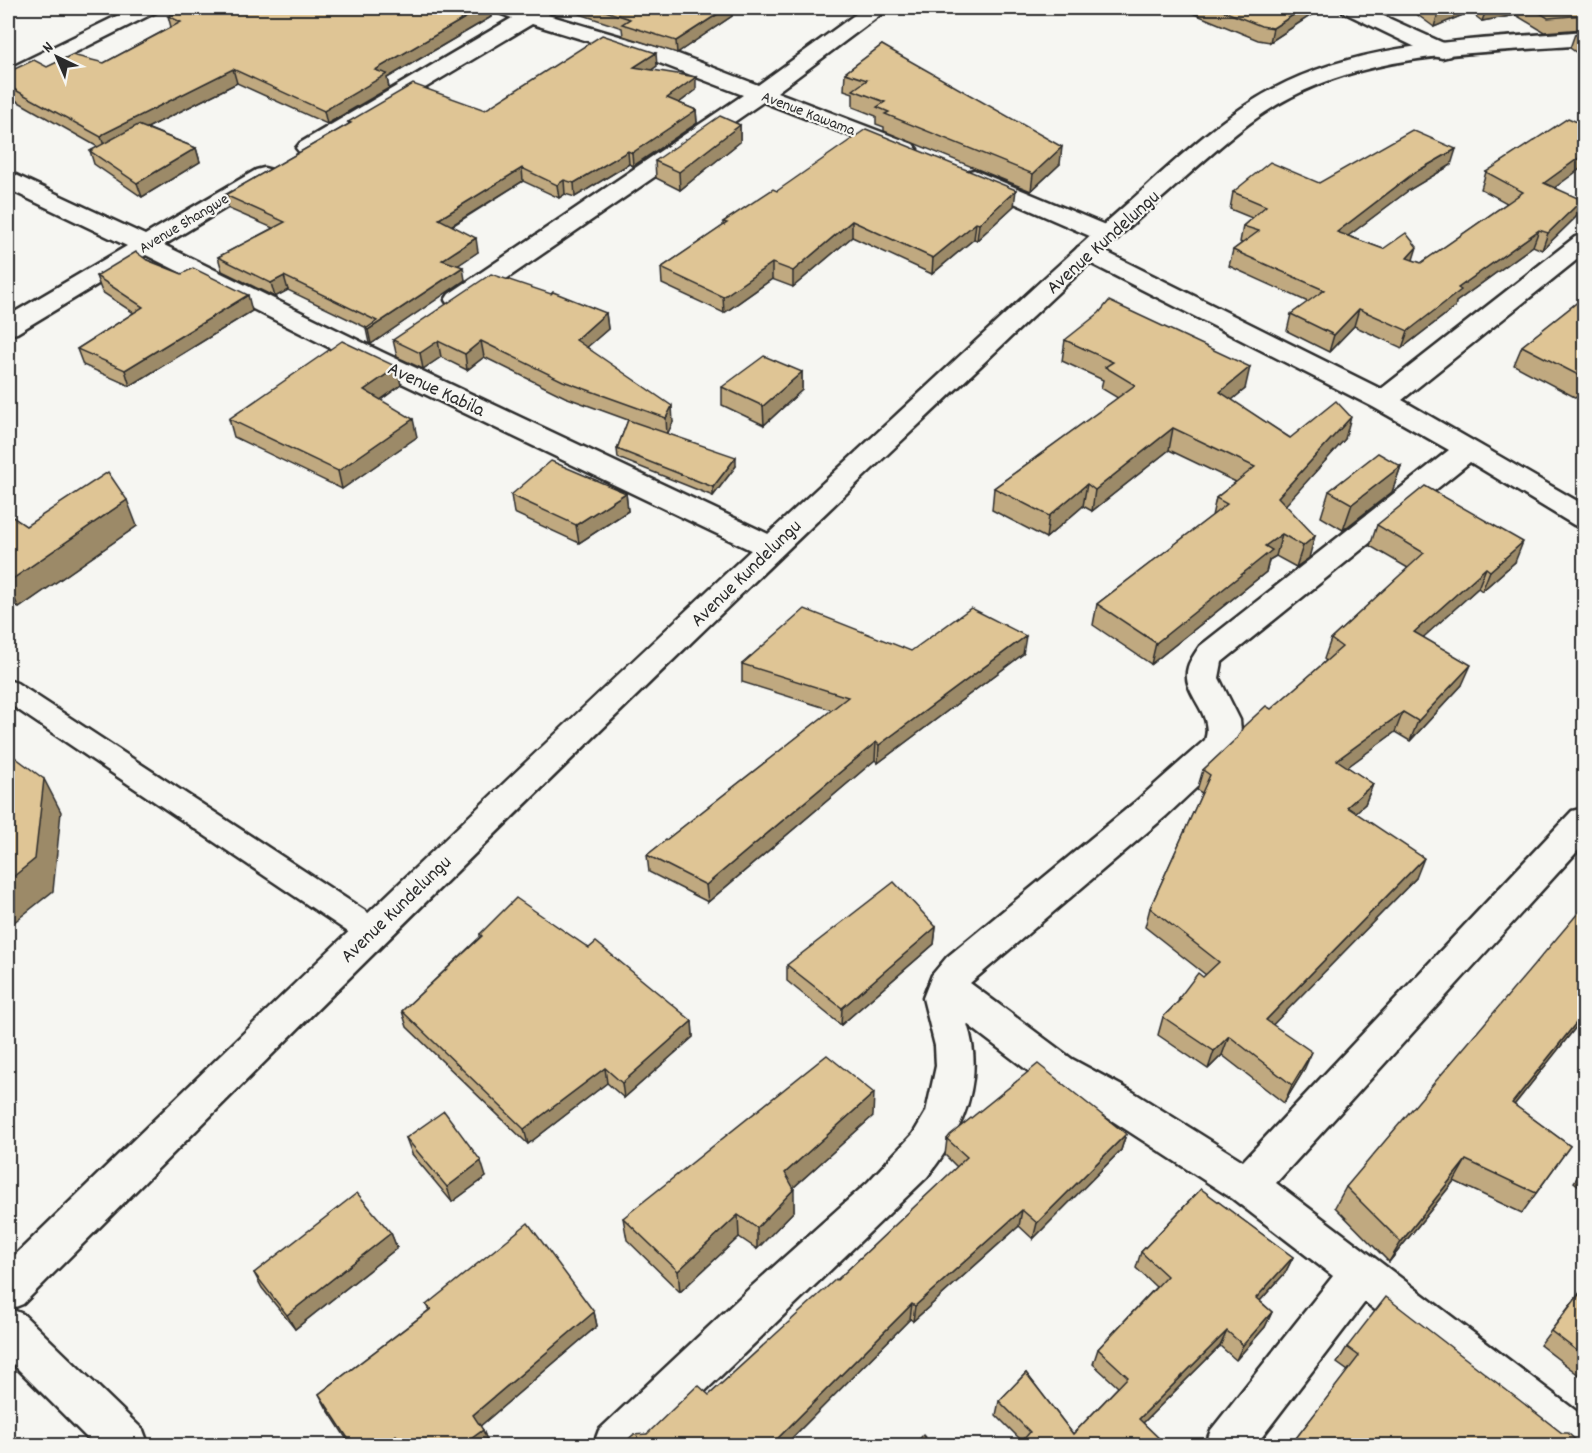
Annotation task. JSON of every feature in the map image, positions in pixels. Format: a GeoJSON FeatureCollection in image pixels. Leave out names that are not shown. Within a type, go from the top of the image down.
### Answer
{"type":"FeatureCollection","features":[{"type":"Feature","properties":{"kind":"street"},"geometry":{"type":"LineString","coordinates":[[8,77],[149,8]]}},
{"type":"Feature","properties":{"kind":"street","name":"Avenue Kawama"},"geometry":{"type":"LineString","coordinates":[[502,8],[538,12],[665,57],[928,158]]}},
{"type":"Feature","properties":{"kind":"street"},"geometry":{"type":"LineString","coordinates":[[440,312],[761,93],[877,8]]}},
{"type":"Feature","properties":{"kind":"street"},"geometry":{"type":"LineString","coordinates":[[1350,8],[1442,51]]}},
{"type":"Feature","properties":{"kind":"street","name":"Avenue Shangwe"},"geometry":{"type":"LineString","coordinates":[[8,327],[538,12]]}},
{"type":"Feature","properties":{"kind":"street","name":"Avenue Kundelungu"},"geometry":{"type":"LineString","coordinates":[[8,1290],[371,931],[770,547],[1098,244],[1214,141],[1271,97],[1321,76],[1366,64],[1442,51],[1584,38]]}},
{"type":"Feature","properties":{"kind":"street"},"geometry":{"type":"LineString","coordinates":[[958,171],[1098,244],[1383,401],[1584,518]]}},
{"type":"Feature","properties":{"kind":"street","name":"Avenue Kabila"},"geometry":{"type":"LineString","coordinates":[[8,180],[145,245],[382,352],[770,547]]}},
{"type":"Feature","properties":{"kind":"street"},"geometry":{"type":"LineString","coordinates":[[1383,401],[1584,242]]}},
{"type":"Feature","properties":{"kind":"street"},"geometry":{"type":"LineString","coordinates":[[615,1446],[913,1164],[939,1129],[955,1071],[955,1047],[941,1010],[945,986],[960,968],[1178,786],[1219,746],[1225,730],[1223,717],[1203,683],[1201,672],[1211,654],[1469,449]]}},
{"type":"Feature","properties":{"kind":"street"},"geometry":{"type":"LineString","coordinates":[[1247,1186],[1584,821]]}},
{"type":"Feature","properties":{"kind":"street"},"geometry":{"type":"LineString","coordinates":[[945,986],[1049,1065],[1119,1104],[1247,1186],[1584,1444]]}},
{"type":"Feature","properties":{"kind":"street"},"geometry":{"type":"LineString","coordinates":[[1227,1446],[1362,1274]]}},
{"type":"Feature","properties":{"kind":"street"},"geometry":{"type":"LineString","coordinates":[[8,1329],[127,1446]]}},
{"type":"Feature","properties":{"kind":"lane"},"geometry":{"type":"LineString","coordinates":[[8,690],[371,931]]}},
{"type":"Feature","properties":{"kind":"building"},"geometry":{"type":"Polygon","coordinates":[[[192,8],[482,8],[375,70],[387,74],[324,111],[233,69],[101,137],[8,86],[8,72],[34,60],[47,67],[72,55],[104,63],[181,22],[168,16],[192,8]]]}},
{"type":"Feature","properties":{"kind":"building"},"geometry":{"type":"Polygon","coordinates":[[[596,8],[727,8],[676,41],[622,24],[630,19],[596,8]]]}},
{"type":"Feature","properties":{"kind":"building"},"geometry":{"type":"Polygon","coordinates":[[[1216,8],[1304,8],[1273,28],[1261,26],[1216,8]]]}},
{"type":"Feature","properties":{"kind":"building"},"geometry":{"type":"Polygon","coordinates":[[[1431,8],[1451,8],[1438,13],[1431,8]]]}},
{"type":"Feature","properties":{"kind":"building"},"geometry":{"type":"Polygon","coordinates":[[[1532,8],[1584,8],[1584,15],[1548,18],[1532,8]]]}},
{"type":"Feature","properties":{"kind":"building"},"geometry":{"type":"Polygon","coordinates":[[[1584,33],[1584,40],[1575,34],[1584,33]]]}},
{"type":"Feature","properties":{"kind":"building"},"geometry":{"type":"Polygon","coordinates":[[[602,35],[656,53],[634,67],[696,77],[667,98],[696,110],[632,153],[628,151],[574,183],[564,180],[557,185],[522,168],[439,219],[476,238],[442,260],[463,267],[368,330],[366,329],[377,321],[284,276],[271,283],[218,257],[285,222],[225,195],[351,123],[348,122],[413,84],[485,110],[602,35]]]}},
{"type":"Feature","properties":{"kind":"building"},"geometry":{"type":"Polygon","coordinates":[[[882,45],[1062,147],[1033,174],[885,114],[889,112],[877,107],[885,102],[853,90],[867,80],[845,73],[882,45]]]}},
{"type":"Feature","properties":{"kind":"building"},"geometry":{"type":"Polygon","coordinates":[[[720,116],[740,125],[679,172],[655,161],[720,116]]]}},
{"type":"Feature","properties":{"kind":"building"},"geometry":{"type":"Polygon","coordinates":[[[1568,118],[1584,125],[1584,154],[1544,183],[1582,200],[1548,233],[1539,230],[1458,288],[1461,290],[1408,331],[1359,309],[1334,335],[1291,314],[1324,290],[1233,250],[1259,231],[1243,226],[1266,206],[1233,192],[1270,162],[1319,183],[1412,130],[1456,149],[1414,173],[1337,232],[1383,249],[1406,233],[1417,247],[1407,258],[1421,263],[1523,192],[1486,172],[1568,118]]]}},
{"type":"Feature","properties":{"kind":"building"},"geometry":{"type":"Polygon","coordinates":[[[138,125],[196,148],[137,183],[90,151],[138,125]]]}},
{"type":"Feature","properties":{"kind":"building"},"geometry":{"type":"Polygon","coordinates":[[[866,129],[1016,190],[979,224],[976,223],[933,258],[852,221],[793,271],[772,263],[723,297],[661,268],[727,223],[723,222],[773,189],[777,191],[866,129]]]}},
{"type":"Feature","properties":{"kind":"building"},"geometry":{"type":"Polygon","coordinates":[[[136,252],[147,260],[182,274],[193,268],[248,295],[125,370],[77,349],[143,307],[96,276],[136,252]]]}},
{"type":"Feature","properties":{"kind":"building"},"geometry":{"type":"Polygon","coordinates":[[[491,274],[551,294],[553,292],[606,313],[576,340],[672,406],[666,418],[563,381],[481,341],[465,354],[438,341],[420,353],[393,340],[491,274]]]}},
{"type":"Feature","properties":{"kind":"building"},"geometry":{"type":"Polygon","coordinates":[[[1584,297],[1584,378],[1522,346],[1584,297]]]}},
{"type":"Feature","properties":{"kind":"building"},"geometry":{"type":"Polygon","coordinates":[[[1109,301],[1250,367],[1220,392],[1290,438],[1336,401],[1351,417],[1278,497],[1315,536],[1303,546],[1282,534],[1265,546],[1272,550],[1156,643],[1097,604],[1227,504],[1216,498],[1255,467],[1173,428],[1095,490],[1087,484],[1049,516],[994,488],[1135,385],[1105,367],[1113,362],[1065,340],[1099,313],[1109,301]]]}},
{"type":"Feature","properties":{"kind":"building"},"geometry":{"type":"Polygon","coordinates":[[[342,341],[397,367],[364,390],[413,419],[338,471],[229,419],[342,341]]]}},
{"type":"Feature","properties":{"kind":"building"},"geometry":{"type":"Polygon","coordinates":[[[764,356],[802,372],[763,406],[722,387],[764,356]]]}},
{"type":"Feature","properties":{"kind":"building"},"geometry":{"type":"Polygon","coordinates":[[[628,420],[736,457],[713,487],[617,449],[628,420]]]}},
{"type":"Feature","properties":{"kind":"building"},"geometry":{"type":"Polygon","coordinates":[[[1378,453],[1401,466],[1352,504],[1329,491],[1378,453]]]}},
{"type":"Feature","properties":{"kind":"building"},"geometry":{"type":"Polygon","coordinates":[[[551,461],[626,493],[576,525],[511,495],[551,461]]]}},
{"type":"Feature","properties":{"kind":"building"},"geometry":{"type":"Polygon","coordinates":[[[108,472],[127,500],[8,582],[8,514],[26,526],[108,472]]]}},
{"type":"Feature","properties":{"kind":"building"},"geometry":{"type":"Polygon","coordinates":[[[1425,486],[1523,542],[1490,571],[1486,568],[1414,632],[1471,665],[1418,721],[1403,712],[1337,760],[1373,784],[1347,807],[1424,858],[1266,1020],[1312,1052],[1292,1085],[1229,1036],[1214,1051],[1163,1017],[1181,999],[1179,998],[1198,973],[1203,977],[1219,962],[1150,908],[1210,775],[1203,770],[1266,706],[1271,709],[1342,647],[1331,639],[1424,553],[1377,525],[1425,486]]]}},
{"type":"Feature","properties":{"kind":"building"},"geometry":{"type":"Polygon","coordinates":[[[971,608],[1026,636],[879,745],[876,742],[706,885],[647,855],[848,697],[742,664],[805,609],[911,651],[971,608]]]}},
{"type":"Feature","properties":{"kind":"building"},"geometry":{"type":"Polygon","coordinates":[[[8,752],[44,779],[35,859],[8,881],[8,752]]]}},
{"type":"Feature","properties":{"kind":"building"},"geometry":{"type":"Polygon","coordinates":[[[894,882],[936,927],[842,1008],[787,965],[894,882]]]}},
{"type":"Feature","properties":{"kind":"building"},"geometry":{"type":"Polygon","coordinates":[[[516,898],[589,948],[596,942],[692,1021],[622,1083],[605,1068],[524,1129],[402,1011],[482,936],[480,934],[516,898]]]}},
{"type":"Feature","properties":{"kind":"building"},"geometry":{"type":"Polygon","coordinates":[[[1584,906],[1584,1013],[1512,1103],[1570,1146],[1536,1193],[1466,1160],[1401,1242],[1346,1187],[1584,906]]]}},
{"type":"Feature","properties":{"kind":"building"},"geometry":{"type":"Polygon","coordinates":[[[827,1055],[874,1093],[785,1173],[794,1189],[757,1228],[738,1215],[678,1271],[623,1218],[827,1055]]]}},
{"type":"Feature","properties":{"kind":"building"},"geometry":{"type":"Polygon","coordinates":[[[1038,1064],[1126,1134],[1037,1223],[1022,1210],[915,1306],[912,1304],[770,1446],[621,1446],[633,1435],[647,1434],[698,1385],[709,1395],[837,1280],[967,1157],[947,1139],[950,1135],[1038,1064]]]}},
{"type":"Feature","properties":{"kind":"building"},"geometry":{"type":"Polygon","coordinates":[[[444,1111],[481,1161],[447,1187],[406,1138],[444,1111]]]}},
{"type":"Feature","properties":{"kind":"building"},"geometry":{"type":"Polygon","coordinates":[[[1201,1189],[1293,1257],[1256,1298],[1272,1312],[1243,1345],[1227,1331],[1139,1419],[1167,1446],[1018,1446],[1030,1432],[999,1401],[1026,1373],[1073,1434],[1128,1377],[1098,1349],[1167,1276],[1141,1252],[1201,1189]]]}},
{"type":"Feature","properties":{"kind":"building"},"geometry":{"type":"Polygon","coordinates":[[[357,1193],[391,1233],[287,1315],[254,1273],[357,1193]]]}},
{"type":"Feature","properties":{"kind":"building"},"geometry":{"type":"Polygon","coordinates":[[[528,1223],[594,1312],[473,1415],[483,1430],[461,1446],[407,1446],[396,1435],[385,1446],[353,1446],[319,1394],[431,1309],[426,1305],[528,1223]]]}},
{"type":"Feature","properties":{"kind":"building"},"geometry":{"type":"Polygon","coordinates":[[[1584,1288],[1584,1356],[1551,1331],[1584,1288]]]}},
{"type":"Feature","properties":{"kind":"building"},"geometry":{"type":"Polygon","coordinates":[[[1386,1297],[1562,1433],[1568,1433],[1582,1446],[1406,1446],[1400,1440],[1397,1446],[1290,1446],[1359,1356],[1347,1347],[1386,1297]]]}},
{"type":"Feature","properties":{"kind":"building"},"geometry":{"type":"Polygon","coordinates":[[[923,1435],[933,1446],[913,1446],[923,1435]]]}}]}
